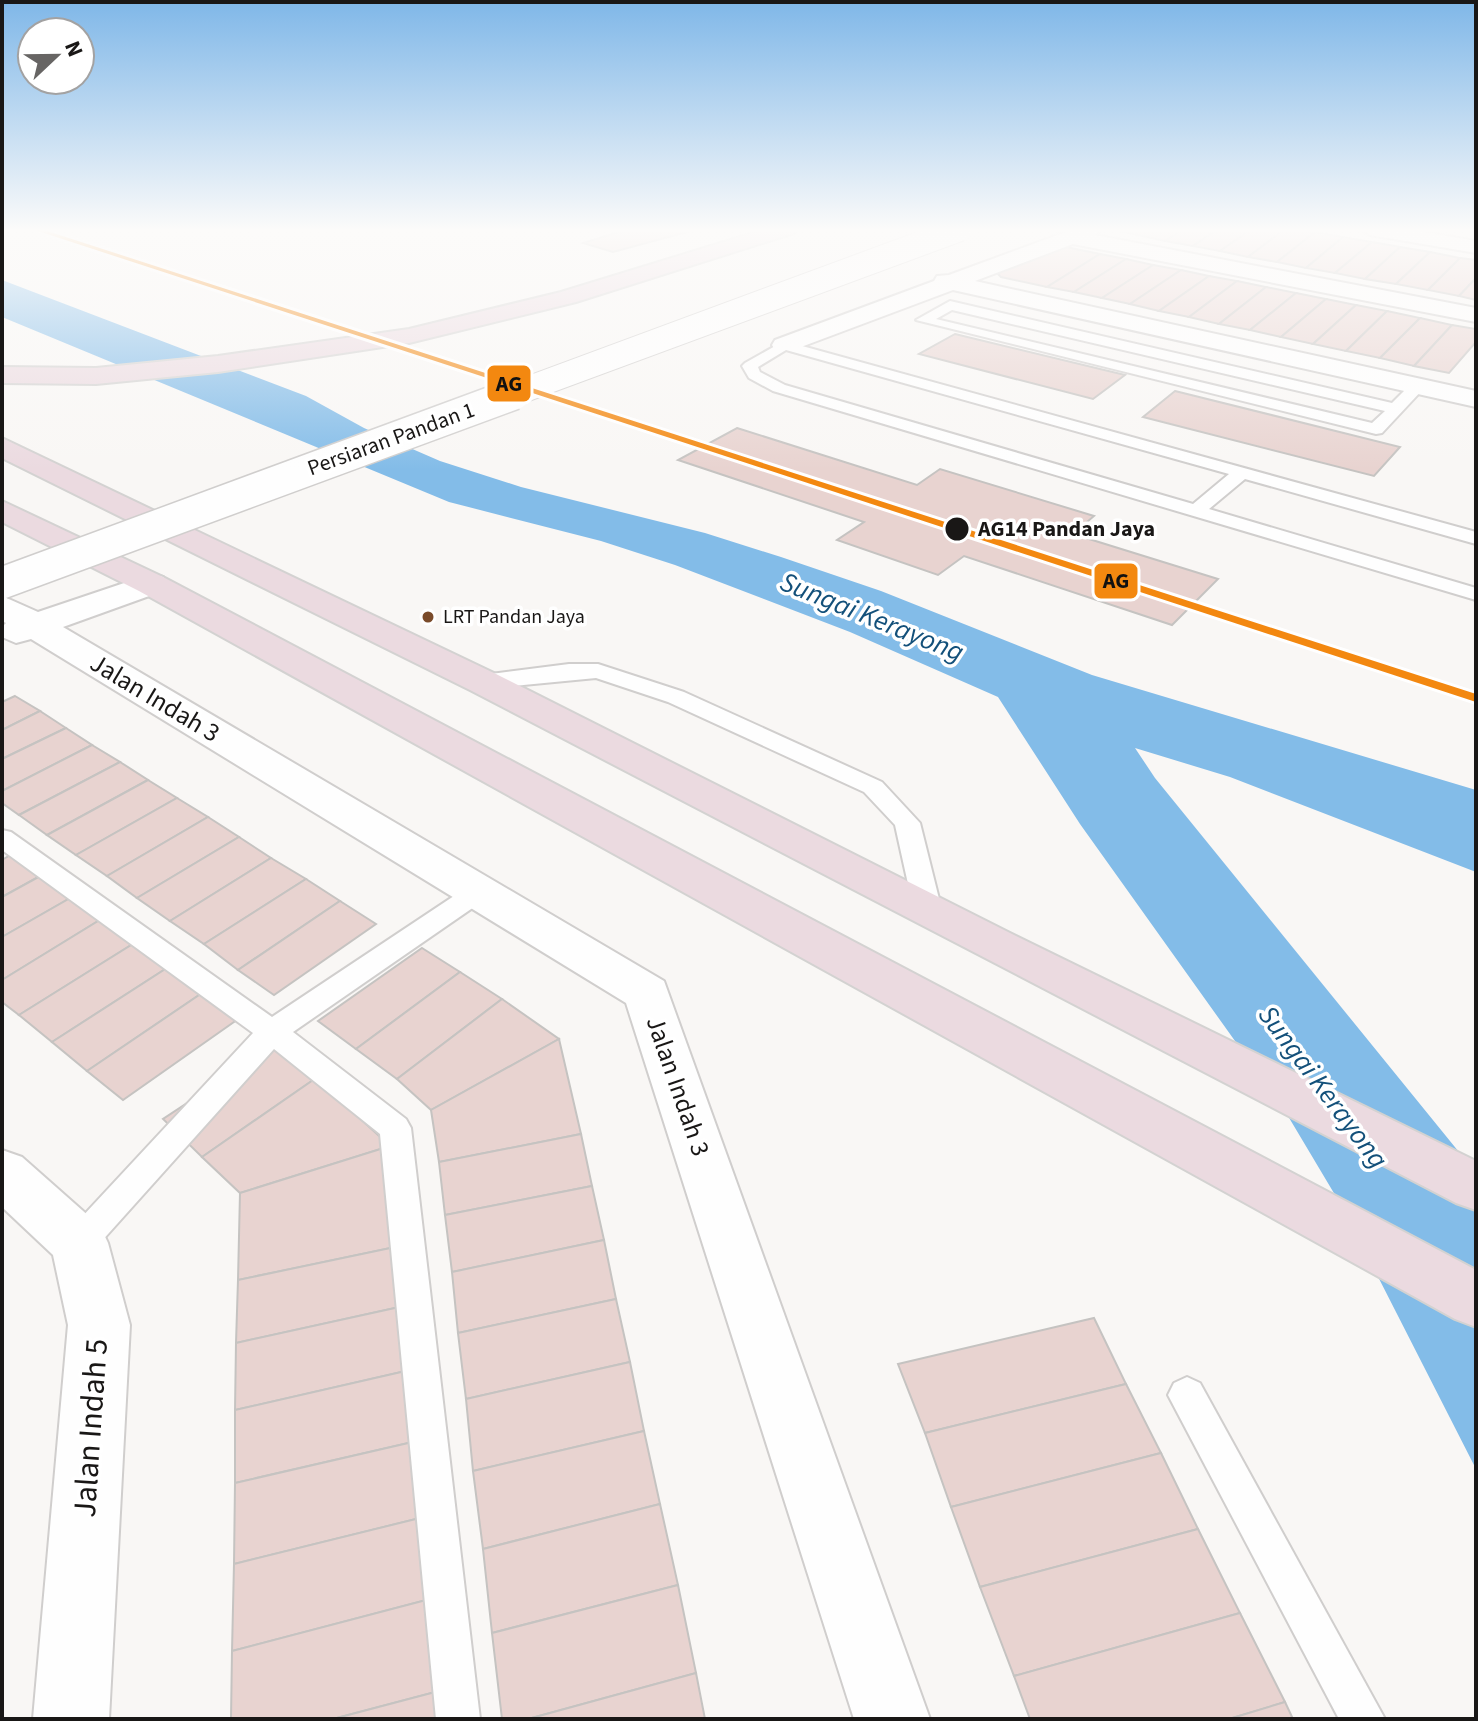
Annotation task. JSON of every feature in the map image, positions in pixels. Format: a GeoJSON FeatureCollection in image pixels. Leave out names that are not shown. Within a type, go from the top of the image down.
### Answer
{"type":"FeatureCollection","features":[{"type":"Feature","properties":{"kind":"highway"},"geometry":{"type":"LineString","coordinates":[[2,358],[86,360],[250,349],[398,325],[465,309]]}},
{"type":"Feature","properties":{"kind":"highway"},"geometry":{"type":"LineString","coordinates":[[2,375],[96,376],[218,364],[409,336],[518,309]]}},
{"type":"Feature","properties":{"kind":"highway"},"geometry":{"type":"LineString","coordinates":[[2,447],[483,682],[1476,1187]]}},
{"type":"Feature","properties":{"kind":"highway"},"geometry":{"type":"LineString","coordinates":[[10,529],[151,584],[1197,1152],[1476,1300]]}},
{"type":"Feature","properties":{"kind":"street","name":"Persiaran Pandan 1"},"geometry":{"type":"LineString","coordinates":[[10,529],[673,309]]}},
{"type":"Feature","properties":{"kind":"street","name":"Persiaran Pandan 1"},"geometry":{"type":"LineString","coordinates":[[2,583],[743,309]]}},
{"type":"Feature","properties":{"kind":"street"},"geometry":{"type":"LineString","coordinates":[[784,345],[874,309]]}},
{"type":"Feature","properties":{"kind":"street"},"geometry":{"type":"LineString","coordinates":[[1071,309],[1474,397]]}},
{"type":"Feature","properties":{"kind":"street"},"geometry":{"type":"LineString","coordinates":[[1449,309],[1476,315]]}},
{"type":"Feature","properties":{"kind":"street"},"geometry":{"type":"LineString","coordinates":[[13,623],[151,584]]}},
{"type":"Feature","properties":{"kind":"street","name":"Jalan Indah 3"},"geometry":{"type":"LineString","coordinates":[[13,623],[647,993],[892,1719]]}},
{"type":"Feature","properties":{"kind":"street"},"geometry":{"type":"LineString","coordinates":[[2,1173],[79,1243]]}},
{"type":"Feature","properties":{"kind":"street","name":"Jalan Indah 5"},"geometry":{"type":"LineString","coordinates":[[71,1719],[99,1325],[79,1243]]}},
{"type":"Feature","properties":{"kind":"lane"},"geometry":{"type":"LineString","coordinates":[[942,309],[923,320],[1376,429],[1417,387]]}},
{"type":"Feature","properties":{"kind":"lane"},"geometry":{"type":"LineString","coordinates":[[968,309],[1396,409]]}},
{"type":"Feature","properties":{"kind":"lane"},"geometry":{"type":"LineString","coordinates":[[1476,538],[784,345],[750,366],[750,371],[779,388],[1476,594]]}},
{"type":"Feature","properties":{"kind":"lane"},"geometry":{"type":"LineString","coordinates":[[1196,511],[1241,473]]}},
{"type":"Feature","properties":{"kind":"lane"},"geometry":{"type":"LineString","coordinates":[[483,682],[569,671],[598,671],[676,697],[873,787],[907,823],[928,911]]}},
{"type":"Feature","properties":{"kind":"lane"},"geometry":{"type":"LineString","coordinates":[[2,838],[272,1032],[395,1128],[458,1719]]}},
{"type":"Feature","properties":{"kind":"lane"},"geometry":{"type":"LineString","coordinates":[[79,1243],[272,1032],[478,892]]}},
{"type":"Feature","properties":{"kind":"lane"},"geometry":{"type":"LineString","coordinates":[[1187,1395],[1363,1719]]}},
{"type":"Feature","properties":{"kind":"water","name":"Sungai Kerayong"},"geometry":{"type":"Polygon","coordinates":[[[2,309],[79,309],[306,396],[364,428],[440,461],[521,487],[705,533],[781,557],[881,591],[1092,675],[1476,790],[1476,872],[1230,777],[1135,748],[1155,778],[1476,1173],[1476,1469],[1344,1210],[1285,1111],[1080,824],[998,697],[850,632],[675,565],[601,541],[449,502],[2,317],[2,309]]]}},
{"type":"Feature","properties":{"kind":"building"},"geometry":{"type":"Polygon","coordinates":[[[1161,309],[1199,309],[1189,317],[1159,311],[1161,309]]]}},
{"type":"Feature","properties":{"kind":"building"},"geometry":{"type":"Polygon","coordinates":[[[1199,309],[1238,309],[1219,324],[1189,317],[1199,309]]]}},
{"type":"Feature","properties":{"kind":"building"},"geometry":{"type":"Polygon","coordinates":[[[1238,309],[1276,309],[1250,330],[1219,324],[1238,309]]]}},
{"type":"Feature","properties":{"kind":"building"},"geometry":{"type":"Polygon","coordinates":[[[1276,309],[1314,309],[1281,337],[1250,330],[1276,309]]]}},
{"type":"Feature","properties":{"kind":"building"},"geometry":{"type":"Polygon","coordinates":[[[1314,309],[1351,309],[1313,344],[1281,337],[1314,309]]]}},
{"type":"Feature","properties":{"kind":"building"},"geometry":{"type":"Polygon","coordinates":[[[1351,309],[1387,311],[1346,351],[1313,344],[1351,309]]]}},
{"type":"Feature","properties":{"kind":"building"},"geometry":{"type":"Polygon","coordinates":[[[1387,311],[1420,318],[1380,358],[1346,351],[1387,311]]]}},
{"type":"Feature","properties":{"kind":"building"},"geometry":{"type":"Polygon","coordinates":[[[1420,318],[1452,325],[1414,366],[1380,358],[1420,318]]]}},
{"type":"Feature","properties":{"kind":"building"},"geometry":{"type":"Polygon","coordinates":[[[1452,325],[1476,329],[1476,342],[1449,373],[1414,366],[1452,325]]]}},
{"type":"Feature","properties":{"kind":"building"},"geometry":{"type":"Polygon","coordinates":[[[955,334],[1125,375],[1093,399],[919,354],[955,334]]]}},
{"type":"Feature","properties":{"kind":"building"},"geometry":{"type":"Polygon","coordinates":[[[1175,391],[1400,447],[1374,476],[1143,417],[1175,391]]]}},
{"type":"Feature","properties":{"kind":"building","name":"AG14 Pandan Jaya"},"geometry":{"type":"Polygon","coordinates":[[[737,428],[917,485],[940,469],[1094,516],[1073,534],[1218,579],[1172,625],[964,556],[938,575],[837,540],[864,522],[678,460],[737,428]]]}},
{"type":"Feature","properties":{"kind":"building"},"geometry":{"type":"Polygon","coordinates":[[[15,696],[40,711],[2,730],[2,702],[15,696]]]}},
{"type":"Feature","properties":{"kind":"building"},"geometry":{"type":"Polygon","coordinates":[[[40,711],[66,728],[2,759],[2,730],[40,711]]]}},
{"type":"Feature","properties":{"kind":"building"},"geometry":{"type":"Polygon","coordinates":[[[66,728],[92,745],[2,791],[2,759],[66,728]]]}},
{"type":"Feature","properties":{"kind":"building"},"geometry":{"type":"Polygon","coordinates":[[[92,745],[120,762],[19,815],[2,803],[2,791],[92,745]]]}},
{"type":"Feature","properties":{"kind":"building"},"geometry":{"type":"Polygon","coordinates":[[[120,762],[148,780],[47,835],[19,815],[120,762]]]}},
{"type":"Feature","properties":{"kind":"building"},"geometry":{"type":"Polygon","coordinates":[[[148,780],[177,798],[76,855],[47,835],[148,780]]]}},
{"type":"Feature","properties":{"kind":"building"},"geometry":{"type":"Polygon","coordinates":[[[177,798],[208,817],[107,876],[76,855],[177,798]]]}},
{"type":"Feature","properties":{"kind":"building"},"geometry":{"type":"Polygon","coordinates":[[[208,817],[239,837],[137,898],[107,876],[208,817]]]}},
{"type":"Feature","properties":{"kind":"building"},"geometry":{"type":"Polygon","coordinates":[[[239,837],[271,858],[170,921],[137,898],[239,837]]]}},
{"type":"Feature","properties":{"kind":"building"},"geometry":{"type":"Polygon","coordinates":[[[12,854],[42,875],[2,897],[2,860],[12,854]]]}},
{"type":"Feature","properties":{"kind":"building"},"geometry":{"type":"Polygon","coordinates":[[[271,858],[306,879],[204,944],[170,921],[271,858]]]}},
{"type":"Feature","properties":{"kind":"building"},"geometry":{"type":"Polygon","coordinates":[[[42,875],[72,897],[2,937],[2,897],[42,875]]]}},
{"type":"Feature","properties":{"kind":"building"},"geometry":{"type":"Polygon","coordinates":[[[306,879],[340,901],[238,970],[204,944],[306,879]]]}},
{"type":"Feature","properties":{"kind":"building"},"geometry":{"type":"Polygon","coordinates":[[[72,897],[103,918],[2,980],[2,937],[72,897]]]}},
{"type":"Feature","properties":{"kind":"building"},"geometry":{"type":"Polygon","coordinates":[[[340,901],[376,924],[274,995],[238,970],[340,901]]]}},
{"type":"Feature","properties":{"kind":"building"},"geometry":{"type":"Polygon","coordinates":[[[103,918],[136,942],[19,1015],[2,1002],[2,980],[103,918]]]}},
{"type":"Feature","properties":{"kind":"building"},"geometry":{"type":"Polygon","coordinates":[[[136,942],[170,966],[52,1042],[19,1015],[136,942]]]}},
{"type":"Feature","properties":{"kind":"building"},"geometry":{"type":"Polygon","coordinates":[[[422,948],[460,972],[356,1049],[318,1021],[422,948]]]}},
{"type":"Feature","properties":{"kind":"building"},"geometry":{"type":"Polygon","coordinates":[[[170,966],[205,991],[87,1071],[52,1042],[170,966]]]}},
{"type":"Feature","properties":{"kind":"building"},"geometry":{"type":"Polygon","coordinates":[[[460,972],[502,999],[397,1079],[356,1049],[460,972]]]}},
{"type":"Feature","properties":{"kind":"building"},"geometry":{"type":"Polygon","coordinates":[[[205,991],[241,1017],[123,1100],[87,1071],[205,991]]]}},
{"type":"Feature","properties":{"kind":"building"},"geometry":{"type":"Polygon","coordinates":[[[502,999],[559,1039],[431,1110],[397,1079],[502,999]]]}},
{"type":"Feature","properties":{"kind":"building"},"geometry":{"type":"Polygon","coordinates":[[[559,1039],[581,1134],[439,1162],[431,1110],[559,1039]]]}},
{"type":"Feature","properties":{"kind":"building"},"geometry":{"type":"Polygon","coordinates":[[[277,1044],[316,1078],[202,1157],[163,1119],[277,1044]]]}},
{"type":"Feature","properties":{"kind":"building"},"geometry":{"type":"Polygon","coordinates":[[[316,1078],[390,1146],[240,1193],[202,1157],[316,1078]]]}},
{"type":"Feature","properties":{"kind":"building"},"geometry":{"type":"Polygon","coordinates":[[[581,1134],[592,1186],[445,1215],[439,1162],[581,1134]]]}},
{"type":"Feature","properties":{"kind":"building"},"geometry":{"type":"Polygon","coordinates":[[[390,1146],[400,1246],[238,1280],[240,1193],[390,1146]]]}},
{"type":"Feature","properties":{"kind":"building"},"geometry":{"type":"Polygon","coordinates":[[[592,1186],[604,1240],[452,1272],[445,1215],[592,1186]]]}},
{"type":"Feature","properties":{"kind":"building"},"geometry":{"type":"Polygon","coordinates":[[[604,1240],[616,1299],[458,1333],[452,1272],[604,1240]]]}},
{"type":"Feature","properties":{"kind":"building"},"geometry":{"type":"Polygon","coordinates":[[[400,1246],[404,1306],[236,1343],[238,1280],[400,1246]]]}},
{"type":"Feature","properties":{"kind":"building"},"geometry":{"type":"Polygon","coordinates":[[[616,1299],[630,1362],[466,1399],[458,1333],[616,1299]]]}},
{"type":"Feature","properties":{"kind":"building"},"geometry":{"type":"Polygon","coordinates":[[[404,1306],[410,1370],[235,1410],[236,1343],[404,1306]]]}},
{"type":"Feature","properties":{"kind":"building"},"geometry":{"type":"Polygon","coordinates":[[[1094,1318],[1126,1384],[925,1433],[898,1364],[1094,1318]]]}},
{"type":"Feature","properties":{"kind":"building"},"geometry":{"type":"Polygon","coordinates":[[[630,1362],[644,1431],[473,1471],[466,1399],[630,1362]]]}},
{"type":"Feature","properties":{"kind":"building"},"geometry":{"type":"Polygon","coordinates":[[[410,1370],[417,1441],[235,1483],[235,1410],[410,1370]]]}},
{"type":"Feature","properties":{"kind":"building"},"geometry":{"type":"Polygon","coordinates":[[[1126,1384],[1161,1453],[951,1507],[925,1433],[1126,1384]]]}},
{"type":"Feature","properties":{"kind":"building"},"geometry":{"type":"Polygon","coordinates":[[[644,1431],[660,1504],[483,1549],[473,1471],[644,1431]]]}},
{"type":"Feature","properties":{"kind":"building"},"geometry":{"type":"Polygon","coordinates":[[[417,1441],[424,1517],[234,1564],[235,1483],[417,1441]]]}},
{"type":"Feature","properties":{"kind":"building"},"geometry":{"type":"Polygon","coordinates":[[[1161,1453],[1198,1529],[980,1587],[951,1507],[1161,1453]]]}},
{"type":"Feature","properties":{"kind":"building"},"geometry":{"type":"Polygon","coordinates":[[[660,1504],[678,1585],[492,1633],[483,1549],[660,1504]]]}},
{"type":"Feature","properties":{"kind":"building"},"geometry":{"type":"Polygon","coordinates":[[[424,1517],[430,1599],[232,1651],[234,1564],[424,1517]]]}},
{"type":"Feature","properties":{"kind":"building"},"geometry":{"type":"Polygon","coordinates":[[[1198,1529],[1240,1613],[1014,1676],[980,1587],[1198,1529]]]}},
{"type":"Feature","properties":{"kind":"building"},"geometry":{"type":"Polygon","coordinates":[[[678,1585],[696,1673],[528,1719],[502,1719],[492,1633],[678,1585]]]}},
{"type":"Feature","properties":{"kind":"building"},"geometry":{"type":"Polygon","coordinates":[[[430,1599],[439,1691],[333,1719],[231,1719],[232,1651],[430,1599]]]}},
{"type":"Feature","properties":{"kind":"building"},"geometry":{"type":"Polygon","coordinates":[[[1240,1613],[1285,1702],[1229,1719],[1030,1719],[1014,1676],[1240,1613]]]}},
{"type":"Feature","properties":{"kind":"building"},"geometry":{"type":"Polygon","coordinates":[[[696,1673],[705,1719],[528,1719],[696,1673]]]}},
{"type":"Feature","properties":{"kind":"building"},"geometry":{"type":"Polygon","coordinates":[[[439,1691],[442,1719],[333,1719],[439,1691]]]}},
{"type":"Feature","properties":{"kind":"building"},"geometry":{"type":"Polygon","coordinates":[[[1285,1702],[1293,1719],[1229,1719],[1285,1702]]]}},
{"type":"Feature","properties":{"kind":"transit line","name":"AG"},"geometry":{"type":"LineString","coordinates":[[282,309],[1476,698]]}},
{"type":"Feature","properties":{"kind":"place","name":"AG14 Pandan Jaya"},"geometry":{"type":"Point","coordinates":[957,529]}},
{"type":"Feature","properties":{"kind":"place","name":"LRT Pandan Jaya"},"geometry":{"type":"Point","coordinates":[428,617]}}]}
